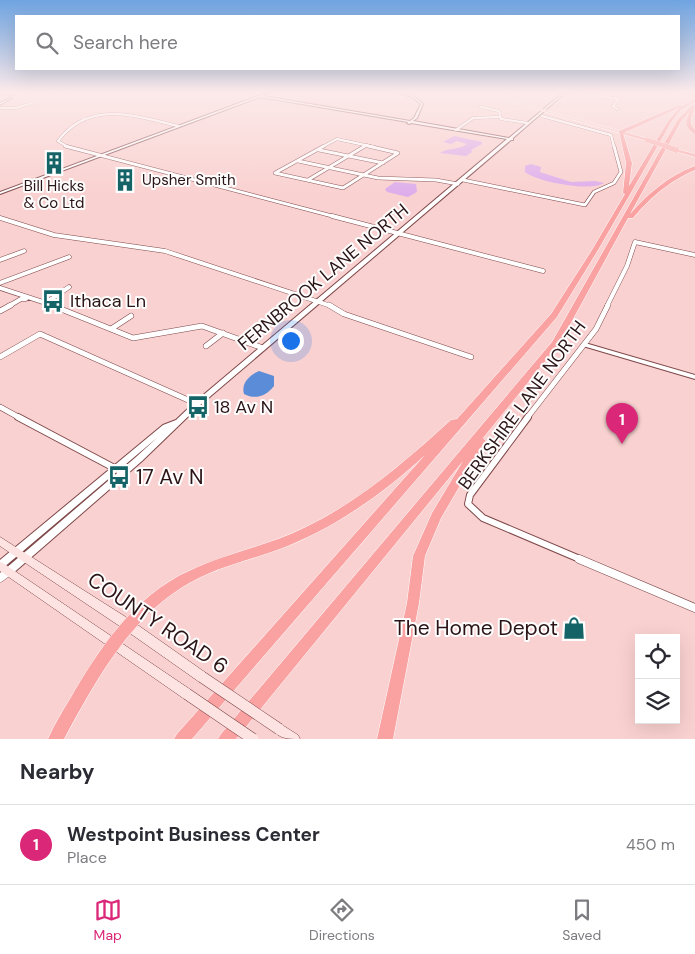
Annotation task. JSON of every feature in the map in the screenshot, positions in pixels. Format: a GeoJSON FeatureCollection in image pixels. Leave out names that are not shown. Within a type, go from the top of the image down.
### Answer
{"type":"FeatureCollection","features":[{"type":"Feature","properties":{"kind":"highway"},"geometry":{"type":"LineString","coordinates":[[623,131],[634,126]]}},
{"type":"Feature","properties":{"kind":"highway"},"geometry":{"type":"LineString","coordinates":[[182,739],[554,315],[667,126]]}},
{"type":"Feature","properties":{"kind":"highway"},"geometry":{"type":"LineString","coordinates":[[226,739],[556,342],[620,231],[676,126]]}},
{"type":"Feature","properties":{"kind":"highway"},"geometry":{"type":"LineString","coordinates":[[623,131],[695,154]]}},
{"type":"Feature","properties":{"kind":"highway"},"geometry":{"type":"LineString","coordinates":[[623,131],[623,140],[621,142],[625,160],[629,162],[624,200]]}},
{"type":"Feature","properties":{"kind":"highway"},"geometry":{"type":"LineString","coordinates":[[620,231],[648,195],[662,184],[695,168]]}},
{"type":"Feature","properties":{"kind":"highway"},"geometry":{"type":"LineString","coordinates":[[56,739],[114,642],[128,625],[163,593],[200,571],[286,542],[344,513],[377,491],[458,418],[470,411]]}},
{"type":"Feature","properties":{"kind":"highway"},"geometry":{"type":"LineString","coordinates":[[385,739],[413,603],[420,556],[436,516],[498,414]]}},
{"type":"Feature","properties":{"kind":"main road"},"geometry":{"type":"LineString","coordinates":[[606,126],[623,131]]}},
{"type":"Feature","properties":{"kind":"main road","name":"COUNTY ROAD 6"},"geometry":{"type":"LineString","coordinates":[[0,541],[128,625],[294,739]]}},
{"type":"Feature","properties":{"kind":"main road"},"geometry":{"type":"LineString","coordinates":[[2,570],[114,642],[253,739]]}},
{"type":"Feature","properties":{"kind":"street"},"geometry":{"type":"LineString","coordinates":[[73,126],[60,138],[58,143],[100,156],[543,271]]}},
{"type":"Feature","properties":{"kind":"street"},"geometry":{"type":"LineString","coordinates":[[0,193],[177,126]]}},
{"type":"Feature","properties":{"kind":"street"},"geometry":{"type":"LineString","coordinates":[[432,126],[514,139]]}},
{"type":"Feature","properties":{"kind":"street"},"geometry":{"type":"LineString","coordinates":[[456,130],[461,126]]}},
{"type":"Feature","properties":{"kind":"street","name":"FERNBROOK LANE NORTH"},"geometry":{"type":"LineString","coordinates":[[2,570],[119,470],[171,430],[197,404],[464,180],[523,126]]}},
{"type":"Feature","properties":{"kind":"street","name":"FERNBROOK LANE NORTH"},"geometry":{"type":"LineString","coordinates":[[490,157],[529,126]]}},
{"type":"Feature","properties":{"kind":"street"},"geometry":{"type":"LineString","coordinates":[[464,180],[585,205],[594,192],[614,183],[621,172],[611,135],[580,126]]}},
{"type":"Feature","properties":{"kind":"street"},"geometry":{"type":"LineString","coordinates":[[337,139],[367,145],[398,152],[343,188],[275,173],[337,139]]}},
{"type":"Feature","properties":{"kind":"street"},"geometry":{"type":"LineString","coordinates":[[308,180],[367,145]]}},
{"type":"Feature","properties":{"kind":"street"},"geometry":{"type":"LineString","coordinates":[[318,150],[383,163]]}},
{"type":"Feature","properties":{"kind":"street"},"geometry":{"type":"LineString","coordinates":[[298,161],[388,179],[436,180],[458,184]]}},
{"type":"Feature","properties":{"kind":"street"},"geometry":{"type":"LineString","coordinates":[[0,218],[54,235],[165,250],[319,301],[344,314],[470,357]]}},
{"type":"Feature","properties":{"kind":"street","name":"BERKSHIRE LANE NORTH"},"geometry":{"type":"LineString","coordinates":[[695,255],[636,242],[627,266],[596,329],[511,438],[470,495],[468,504],[483,518],[695,608]]}},
{"type":"Feature","properties":{"kind":"street"},"geometry":{"type":"LineString","coordinates":[[0,260],[24,251]]}},
{"type":"Feature","properties":{"kind":"street"},"geometry":{"type":"LineString","coordinates":[[0,283],[69,258]]}},
{"type":"Feature","properties":{"kind":"street"},"geometry":{"type":"LineString","coordinates":[[0,311],[21,299],[50,300],[69,287]]}},
{"type":"Feature","properties":{"kind":"street"},"geometry":{"type":"LineString","coordinates":[[0,288],[36,299],[128,336],[139,338],[195,326],[223,333],[263,348]]}},
{"type":"Feature","properties":{"kind":"street"},"geometry":{"type":"LineString","coordinates":[[111,329],[131,316]]}},
{"type":"Feature","properties":{"kind":"street"},"geometry":{"type":"LineString","coordinates":[[206,346],[223,333]]}},
{"type":"Feature","properties":{"kind":"street"},"geometry":{"type":"LineString","coordinates":[[0,357],[40,334],[197,404]]}},
{"type":"Feature","properties":{"kind":"street"},"geometry":{"type":"LineString","coordinates":[[585,345],[695,377]]}},
{"type":"Feature","properties":{"kind":"street"},"geometry":{"type":"LineString","coordinates":[[0,407],[119,470]]}},
{"type":"Feature","properties":{"kind":"shaded area"},"geometry":{"type":"Polygon","coordinates":[[[454,136],[482,142],[482,144],[471,150],[472,152],[466,156],[440,153],[460,148],[467,144],[457,141],[451,144],[443,142],[454,136]]]}},
{"type":"Feature","properties":{"kind":"shaded area"},"geometry":{"type":"Polygon","coordinates":[[[531,164],[541,167],[540,172],[571,182],[595,181],[604,183],[597,186],[576,186],[552,182],[531,176],[525,172],[525,166],[531,164]]]}},
{"type":"Feature","properties":{"kind":"shaded area"},"geometry":{"type":"Polygon","coordinates":[[[395,182],[416,184],[417,192],[408,197],[387,192],[385,189],[395,182]]]}},
{"type":"Feature","properties":{"kind":"water"},"geometry":{"type":"Polygon","coordinates":[[[259,371],[274,376],[274,386],[261,396],[253,397],[244,394],[245,383],[252,375],[259,371]]]}},
{"type":"Feature","properties":{"kind":"place","name":"Bill Hicks & Co Ltd"},"geometry":{"type":"Point","coordinates":[54,163]}},
{"type":"Feature","properties":{"kind":"place","name":"Upsher Smith"},"geometry":{"type":"Point","coordinates":[125,180]}},
{"type":"Feature","properties":{"kind":"place","name":"Ithaca Ln"},"geometry":{"type":"Point","coordinates":[53,301]}},
{"type":"Feature","properties":{"kind":"place","name":"18 Av N"},"geometry":{"type":"Point","coordinates":[198,407]}},
{"type":"Feature","properties":{"kind":"place","name":"Westpoint Business Center"},"geometry":{"type":"Point","coordinates":[622,444]}},
{"type":"Feature","properties":{"kind":"place","name":"17 Av N"},"geometry":{"type":"Point","coordinates":[119,477]}},
{"type":"Feature","properties":{"kind":"place","name":"The Home Depot"},"geometry":{"type":"Point","coordinates":[574,628]}}]}
